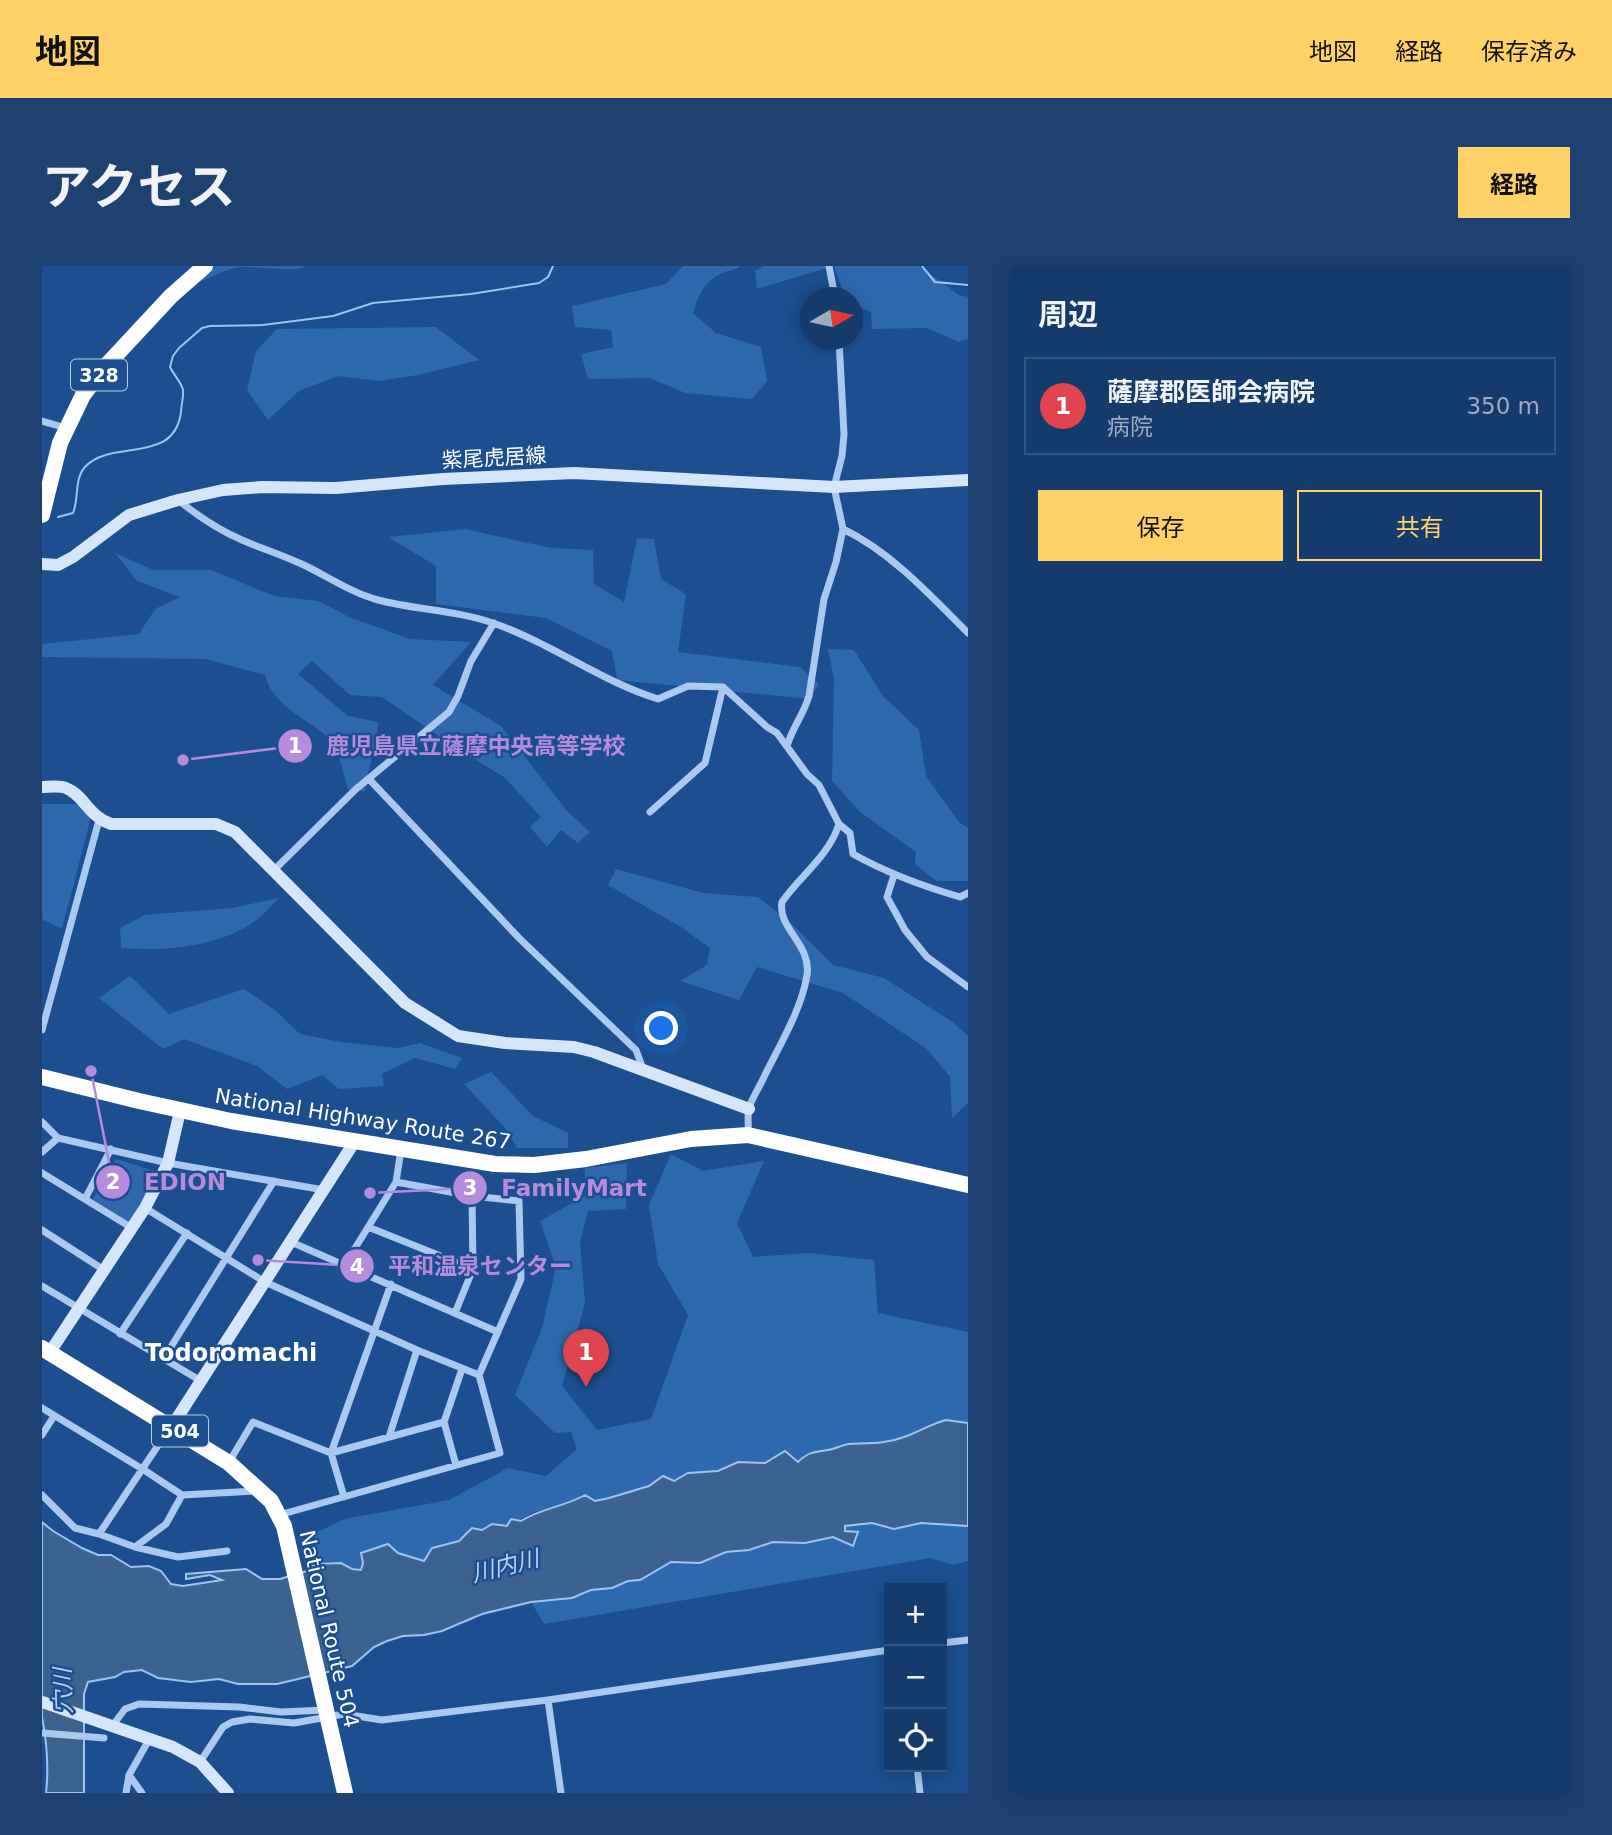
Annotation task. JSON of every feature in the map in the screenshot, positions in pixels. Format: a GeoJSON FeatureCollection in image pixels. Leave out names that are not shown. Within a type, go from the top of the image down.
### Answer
{"type":"FeatureCollection","features":[{"type":"Feature","properties":{"kind":"highway","name":"328"},"geometry":{"type":"LineString","coordinates":[[42,515],[66,428],[83,396],[103,369],[171,296],[205,266]]}},
{"type":"Feature","properties":{"kind":"highway","name":"National Highway Route 267"},"geometry":{"type":"LineString","coordinates":[[42,1076],[180,1111],[495,1164],[534,1165],[586,1159],[691,1139],[748,1135],[968,1185]]}},
{"type":"Feature","properties":{"kind":"highway","name":"National Route 504"},"geometry":{"type":"LineString","coordinates":[[46,1353],[172,1426],[229,1463],[262,1491],[279,1515],[345,1793]]}},
{"type":"Feature","properties":{"kind":"street"},"geometry":{"type":"LineString","coordinates":[[829,266],[833,287]]}},
{"type":"Feature","properties":{"kind":"street"},"geometry":{"type":"LineString","coordinates":[[788,746],[793,727],[804,712],[809,696],[824,599],[843,529],[834,487],[842,456],[844,433],[840,350]]}},
{"type":"Feature","properties":{"kind":"street"},"geometry":{"type":"LineString","coordinates":[[42,421],[66,428]]}},
{"type":"Feature","properties":{"kind":"street","name":"紫尾虎居線"},"geometry":{"type":"LineString","coordinates":[[42,564],[58,565],[73,557],[129,515],[223,490],[262,487],[336,488],[443,479],[574,473],[834,487],[968,480]]}},
{"type":"Feature","properties":{"kind":"street"},"geometry":{"type":"LineString","coordinates":[[178,500],[213,525],[285,556],[336,583],[375,599],[408,607],[475,616],[542,644],[632,691],[658,699],[688,686],[723,687],[777,733],[827,796],[839,824],[850,833],[853,854],[916,884],[960,897],[968,893]]}},
{"type":"Feature","properties":{"kind":"street"},"geometry":{"type":"LineString","coordinates":[[843,529],[874,546],[968,633]]}},
{"type":"Feature","properties":{"kind":"street"},"geometry":{"type":"LineString","coordinates":[[274,871],[369,779],[449,712],[471,661],[494,623]]}},
{"type":"Feature","properties":{"kind":"street"},"geometry":{"type":"LineString","coordinates":[[650,812],[705,764],[723,687]]}},
{"type":"Feature","properties":{"kind":"street"},"geometry":{"type":"LineString","coordinates":[[369,779],[519,938],[636,1050],[643,1070]]}},
{"type":"Feature","properties":{"kind":"street"},"geometry":{"type":"LineString","coordinates":[[42,788],[66,788],[99,820],[111,824],[216,824],[235,832],[405,1003],[458,1036],[506,1044],[573,1047],[749,1109]]}},
{"type":"Feature","properties":{"kind":"street"},"geometry":{"type":"LineString","coordinates":[[42,1030],[99,820]]}},
{"type":"Feature","properties":{"kind":"street"},"geometry":{"type":"LineString","coordinates":[[748,1135],[749,1109],[790,1023],[807,977],[807,957],[790,931],[781,907],[782,902],[802,876],[821,858],[834,839],[839,824]]}},
{"type":"Feature","properties":{"kind":"street"},"geometry":{"type":"LineString","coordinates":[[894,875],[887,897],[905,930],[928,957],[968,987]]}},
{"type":"Feature","properties":{"kind":"street"},"geometry":{"type":"LineString","coordinates":[[46,1353],[145,1208],[168,1163],[180,1111]]}},
{"type":"Feature","properties":{"kind":"street"},"geometry":{"type":"LineString","coordinates":[[42,1122],[58,1138],[168,1163],[325,1190]]}},
{"type":"Feature","properties":{"kind":"street"},"geometry":{"type":"LineString","coordinates":[[42,1152],[58,1138]]}},
{"type":"Feature","properties":{"kind":"street"},"geometry":{"type":"LineString","coordinates":[[99,1534],[144,1469],[355,1142]]}},
{"type":"Feature","properties":{"kind":"street"},"geometry":{"type":"LineString","coordinates":[[85,1199],[111,1149]]}},
{"type":"Feature","properties":{"kind":"street"},"geometry":{"type":"LineString","coordinates":[[344,1266],[397,1182],[401,1149]]}},
{"type":"Feature","properties":{"kind":"street"},"geometry":{"type":"LineString","coordinates":[[42,1173],[132,1228]]}},
{"type":"Feature","properties":{"kind":"street"},"geometry":{"type":"LineString","coordinates":[[164,1358],[274,1181]]}},
{"type":"Feature","properties":{"kind":"street"},"geometry":{"type":"LineString","coordinates":[[279,1515],[500,1453],[480,1375],[522,1279],[519,1200],[472,1196],[397,1182]]}},
{"type":"Feature","properties":{"kind":"street"},"geometry":{"type":"LineString","coordinates":[[455,1313],[473,1269],[472,1196]]}},
{"type":"Feature","properties":{"kind":"street"},"geometry":{"type":"LineString","coordinates":[[145,1208],[265,1282],[480,1375]]}},
{"type":"Feature","properties":{"kind":"street"},"geometry":{"type":"LineString","coordinates":[[368,1227],[473,1269]]}},
{"type":"Feature","properties":{"kind":"street"},"geometry":{"type":"LineString","coordinates":[[42,1230],[104,1270]]}},
{"type":"Feature","properties":{"kind":"street"},"geometry":{"type":"LineString","coordinates":[[120,1334],[187,1233]]}},
{"type":"Feature","properties":{"kind":"street"},"geometry":{"type":"LineString","coordinates":[[291,1242],[498,1332]]}},
{"type":"Feature","properties":{"kind":"street"},"geometry":{"type":"LineString","coordinates":[[344,1497],[331,1452],[391,1284]]}},
{"type":"Feature","properties":{"kind":"street"},"geometry":{"type":"LineString","coordinates":[[42,1286],[201,1381]]}},
{"type":"Feature","properties":{"kind":"street"},"geometry":{"type":"LineString","coordinates":[[389,1437],[417,1350]]}},
{"type":"Feature","properties":{"kind":"street"},"geometry":{"type":"LineString","coordinates":[[456,1465],[444,1422],[462,1369]]}},
{"type":"Feature","properties":{"kind":"street"},"geometry":{"type":"LineString","coordinates":[[42,1408],[182,1495],[262,1491]]}},
{"type":"Feature","properties":{"kind":"street"},"geometry":{"type":"LineString","coordinates":[[42,1435],[54,1416]]}},
{"type":"Feature","properties":{"kind":"street"},"geometry":{"type":"LineString","coordinates":[[229,1463],[253,1422],[331,1452],[444,1422]]}},
{"type":"Feature","properties":{"kind":"street"},"geometry":{"type":"LineString","coordinates":[[42,1495],[75,1528],[135,1548],[178,1557],[228,1551]]}},
{"type":"Feature","properties":{"kind":"street"},"geometry":{"type":"LineString","coordinates":[[135,1548],[166,1524],[182,1495]]}},
{"type":"Feature","properties":{"kind":"street"},"geometry":{"type":"LineString","coordinates":[[947,1642],[968,1640]]}},
{"type":"Feature","properties":{"kind":"street"},"geometry":{"type":"LineString","coordinates":[[114,1726],[125,1709],[139,1703],[239,1707],[281,1712],[325,1709],[382,1720],[548,1700],[884,1651]]}},
{"type":"Feature","properties":{"kind":"street"},"geometry":{"type":"LineString","coordinates":[[548,1700],[561,1793]]}},
{"type":"Feature","properties":{"kind":"street"},"geometry":{"type":"LineString","coordinates":[[42,1702],[173,1747],[200,1762],[228,1793]]}},
{"type":"Feature","properties":{"kind":"street"},"geometry":{"type":"LineString","coordinates":[[200,1762],[223,1727],[232,1722],[250,1719],[294,1723],[325,1709]]}},
{"type":"Feature","properties":{"kind":"street"},"geometry":{"type":"LineString","coordinates":[[42,1733],[104,1738]]}},
{"type":"Feature","properties":{"kind":"street"},"geometry":{"type":"LineString","coordinates":[[126,1793],[129,1775],[150,1738]]}},
{"type":"Feature","properties":{"kind":"street"},"geometry":{"type":"LineString","coordinates":[[918,1772],[920,1793]]}},
{"type":"Feature","properties":{"kind":"street"},"geometry":{"type":"LineString","coordinates":[[129,1775],[142,1793]]}},
{"type":"Feature","properties":{"kind":"shaded area"},"geometry":{"type":"Polygon","coordinates":[[[214,266],[307,266],[285,269],[241,267],[194,285],[214,266]]]}},
{"type":"Feature","properties":{"kind":"shaded area"},"geometry":{"type":"Polygon","coordinates":[[[683,266],[739,266],[720,274],[708,283],[693,313],[716,333],[761,347],[767,381],[752,399],[685,393],[650,378],[588,379],[581,354],[613,347],[611,330],[575,327],[572,306],[666,284],[683,266]]]}},
{"type":"Feature","properties":{"kind":"shaded area"},"geometry":{"type":"Polygon","coordinates":[[[763,266],[833,266],[757,289],[755,271],[763,266]]]}},
{"type":"Feature","properties":{"kind":"shaded area"},"geometry":{"type":"Polygon","coordinates":[[[834,266],[919,266],[959,295],[968,297],[968,339],[959,342],[927,328],[872,329],[871,312],[863,308],[863,287],[841,287],[834,266]]]}},
{"type":"Feature","properties":{"kind":"shaded area"},"geometry":{"type":"Polygon","coordinates":[[[436,327],[479,360],[418,375],[379,381],[338,376],[299,391],[268,420],[247,390],[256,351],[277,329],[436,327]]]}},
{"type":"Feature","properties":{"kind":"shaded area"},"geometry":{"type":"Polygon","coordinates":[[[465,529],[551,548],[593,550],[594,584],[624,602],[637,538],[654,539],[661,579],[686,594],[678,652],[800,667],[819,684],[809,699],[617,680],[612,651],[546,618],[436,604],[436,566],[388,537],[465,529]]]}},
{"type":"Feature","properties":{"kind":"shaded area"},"geometry":{"type":"Polygon","coordinates":[[[115,553],[153,570],[211,570],[274,596],[319,601],[349,617],[410,639],[471,642],[433,685],[501,726],[567,811],[590,832],[578,843],[561,830],[547,847],[530,827],[541,817],[504,777],[382,697],[350,695],[312,661],[298,674],[348,716],[378,722],[365,791],[348,789],[335,746],[276,697],[265,675],[205,659],[42,657],[42,644],[139,634],[155,609],[180,597],[137,581],[115,553]]]}},
{"type":"Feature","properties":{"kind":"shaded area"},"geometry":{"type":"Polygon","coordinates":[[[828,649],[854,650],[883,696],[919,730],[926,776],[959,822],[968,828],[968,881],[936,881],[915,864],[916,852],[860,812],[832,781],[834,679],[828,649]]]}},
{"type":"Feature","properties":{"kind":"shaded area"},"geometry":{"type":"Polygon","coordinates":[[[42,804],[79,804],[91,817],[62,929],[42,919],[42,804]]]}},
{"type":"Feature","properties":{"kind":"shaded area"},"geometry":{"type":"Polygon","coordinates":[[[616,869],[703,893],[758,897],[793,925],[833,965],[884,978],[954,1023],[968,1036],[968,1103],[952,1118],[950,1077],[927,1049],[843,993],[757,967],[739,1000],[680,981],[707,965],[710,948],[681,927],[608,885],[616,869]]]}},
{"type":"Feature","properties":{"kind":"shaded area"},"geometry":{"type":"Polygon","coordinates":[[[279,898],[255,922],[221,938],[171,948],[121,948],[120,928],[145,915],[232,908],[279,898]]]}},
{"type":"Feature","properties":{"kind":"shaded area"},"geometry":{"type":"Polygon","coordinates":[[[130,976],[169,1014],[244,989],[275,1010],[300,1034],[341,1042],[398,1048],[420,1043],[462,1058],[455,1069],[415,1058],[382,1074],[384,1086],[339,1089],[322,1075],[287,1089],[257,1066],[184,1039],[163,1049],[99,998],[130,976]]]}},
{"type":"Feature","properties":{"kind":"shaded area"},"geometry":{"type":"Polygon","coordinates":[[[491,1072],[533,1116],[568,1133],[568,1148],[517,1148],[506,1129],[464,1084],[491,1072]]]}},
{"type":"Feature","properties":{"kind":"shaded area"},"geometry":{"type":"Polygon","coordinates":[[[671,1154],[703,1171],[764,1161],[737,1223],[753,1257],[808,1253],[874,1260],[878,1313],[968,1332],[968,1423],[946,1421],[930,1424],[906,1437],[888,1442],[847,1444],[832,1450],[809,1452],[798,1462],[785,1451],[765,1463],[738,1462],[718,1471],[688,1473],[674,1481],[663,1476],[649,1486],[609,1499],[595,1501],[585,1495],[573,1502],[534,1512],[507,1526],[492,1524],[482,1530],[472,1528],[459,1541],[432,1548],[424,1561],[398,1553],[387,1544],[371,1554],[361,1570],[331,1562],[307,1571],[299,1541],[344,1519],[449,1500],[508,1468],[546,1476],[577,1449],[571,1432],[555,1433],[515,1395],[542,1328],[556,1267],[540,1221],[585,1196],[585,1168],[627,1163],[626,1209],[588,1211],[580,1242],[585,1303],[562,1386],[597,1430],[651,1419],[688,1315],[658,1264],[649,1205],[671,1154]]]}},
{"type":"Feature","properties":{"kind":"shaded area"},"geometry":{"type":"Polygon","coordinates":[[[116,1159],[158,1172],[130,1223],[92,1200],[116,1159]]]}},
{"type":"Feature","properties":{"kind":"shaded area"},"geometry":{"type":"Polygon","coordinates":[[[872,1523],[894,1529],[921,1523],[968,1526],[968,1561],[954,1565],[930,1558],[544,1624],[531,1602],[572,1598],[591,1590],[612,1588],[628,1581],[640,1580],[671,1562],[700,1563],[726,1552],[749,1550],[773,1542],[805,1543],[834,1537],[845,1531],[845,1526],[872,1523]]]}},
{"type":"Feature","properties":{"kind":"water"},"geometry":{"type":"Polygon","coordinates":[[[946,1420],[968,1423],[968,1526],[921,1523],[894,1529],[872,1523],[845,1526],[845,1531],[858,1532],[853,1546],[833,1537],[805,1543],[773,1542],[749,1550],[726,1552],[700,1563],[671,1562],[640,1580],[628,1581],[612,1588],[591,1590],[572,1598],[531,1602],[482,1614],[442,1631],[403,1636],[374,1647],[352,1666],[277,1684],[238,1684],[219,1679],[191,1682],[158,1678],[142,1670],[88,1682],[84,1694],[84,1793],[46,1793],[47,1755],[42,1717],[42,1522],[82,1548],[98,1555],[111,1555],[131,1567],[149,1566],[161,1571],[171,1584],[183,1586],[222,1580],[210,1575],[186,1579],[186,1574],[246,1569],[262,1579],[280,1579],[307,1571],[315,1564],[341,1563],[361,1570],[361,1553],[388,1544],[398,1553],[424,1561],[432,1548],[459,1541],[472,1528],[482,1530],[492,1524],[507,1526],[511,1519],[521,1521],[585,1495],[595,1501],[609,1498],[649,1486],[663,1476],[674,1481],[688,1473],[718,1471],[738,1462],[765,1463],[785,1451],[798,1462],[812,1453],[846,1445],[897,1439],[946,1420]]]}},
{"type":"Feature","properties":{"kind":"waterway"},"geometry":{"type":"LineString","coordinates":[[58,517],[73,513],[78,483],[85,467],[110,454],[154,445],[167,439],[176,429],[183,390],[170,367],[179,348],[202,328],[263,325],[333,316],[373,303],[471,294],[539,283],[548,277],[553,266]]}},
{"type":"Feature","properties":{"kind":"waterway"},"geometry":{"type":"LineString","coordinates":[[922,266],[935,282],[968,285]]}},
{"type":"Feature","properties":{"kind":"place","name":"鹿児島県立薩摩中央高等学校"},"geometry":{"type":"Point","coordinates":[183,760]}},
{"type":"Feature","properties":{"kind":"place","name":"EDION"},"geometry":{"type":"Point","coordinates":[91,1071]}},
{"type":"Feature","properties":{"kind":"place","name":"FamilyMart"},"geometry":{"type":"Point","coordinates":[370,1193]}},
{"type":"Feature","properties":{"kind":"place","name":"平和温泉センター"},"geometry":{"type":"Point","coordinates":[258,1260]}},
{"type":"Feature","properties":{"kind":"place","name":"薩摩郡医師会病院"},"geometry":{"type":"Point","coordinates":[586,1387]}},
{"type":"Feature","properties":{"kind":"district","name":"Todoromachi"},"geometry":{"type":"Point","coordinates":[231,1353]}},
{"type":"Feature","properties":{"kind":"water label","name":"川内川"},"geometry":{"type":"Point","coordinates":[505,1566]}},
{"type":"Feature","properties":{"kind":"water label","name":"穴川"},"geometry":{"type":"Point","coordinates":[63,1691]}}]}
